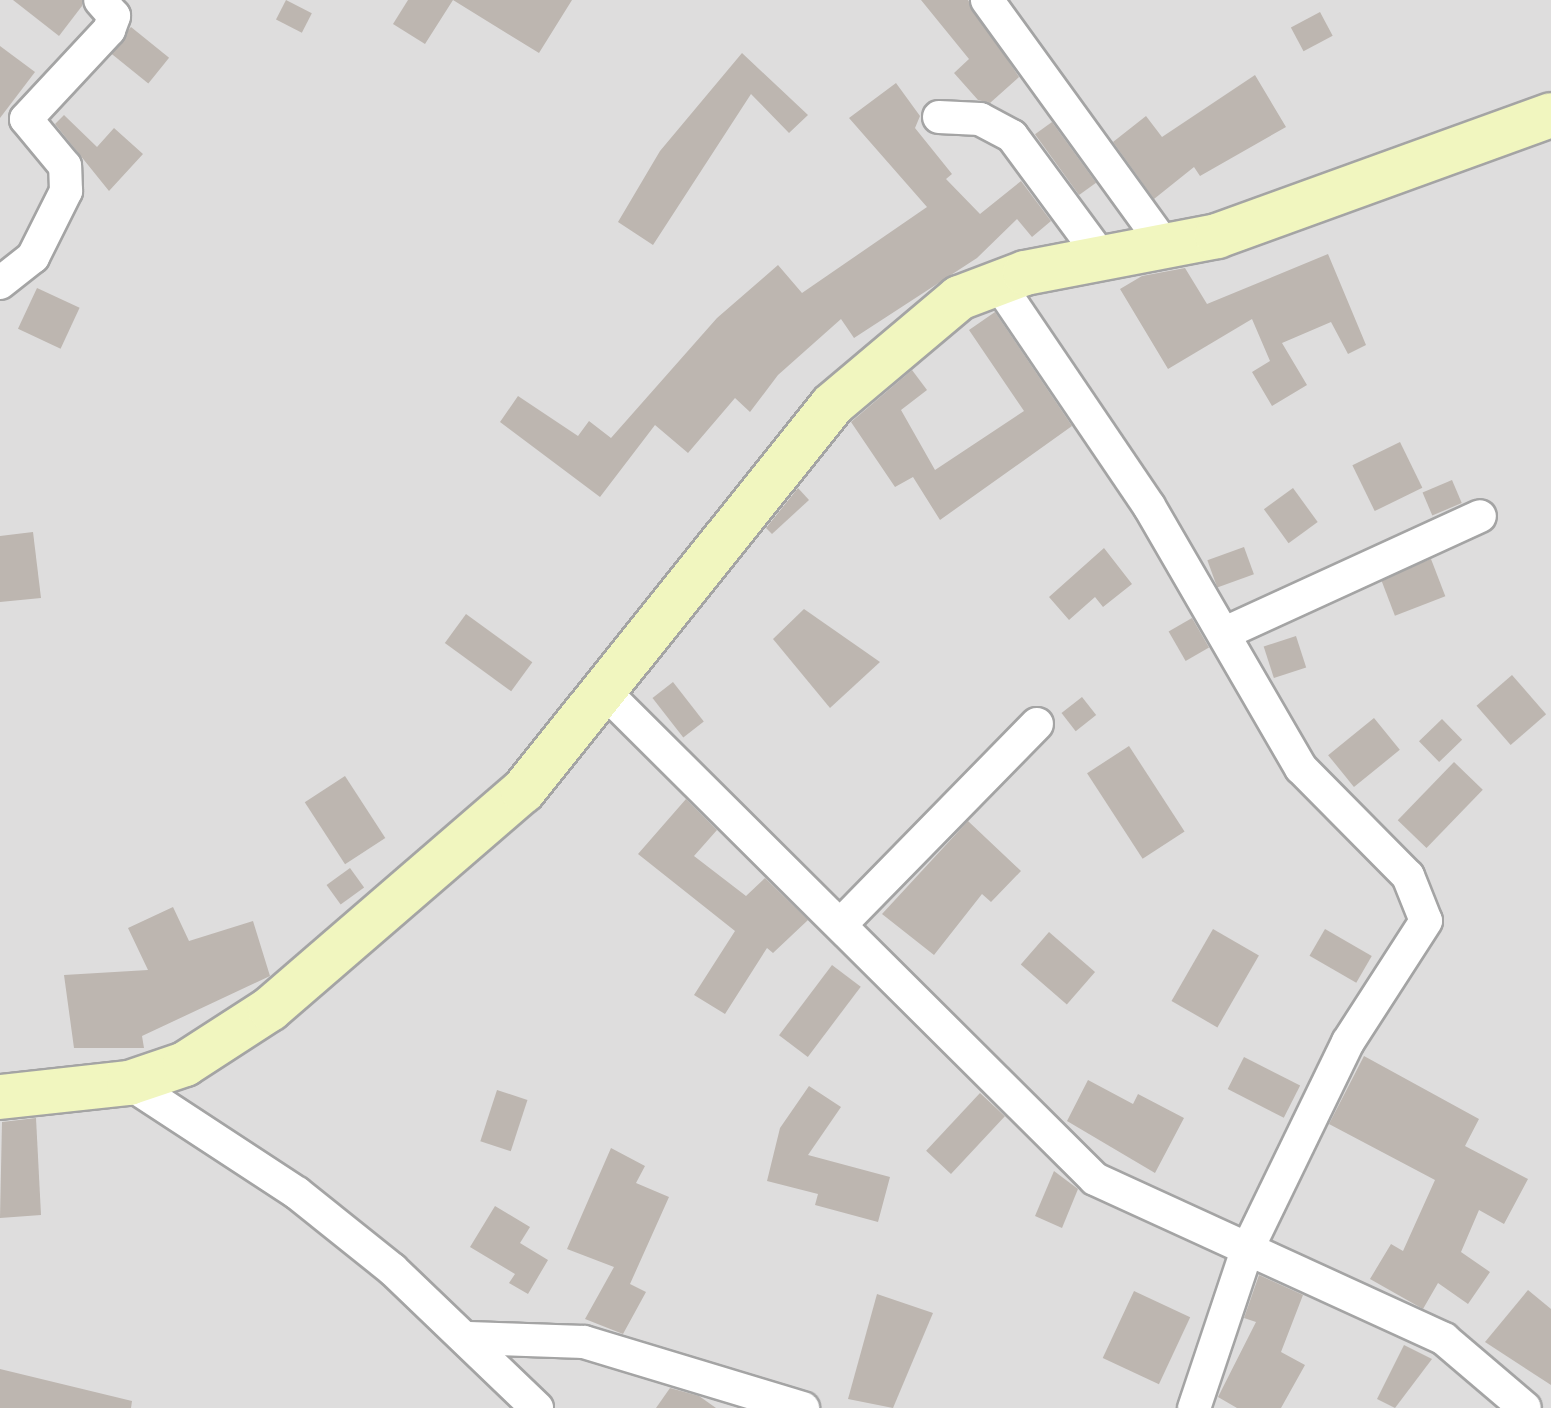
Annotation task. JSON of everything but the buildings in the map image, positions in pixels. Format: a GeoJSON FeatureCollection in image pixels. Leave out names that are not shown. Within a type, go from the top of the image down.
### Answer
{"type":"FeatureCollection","features":[{"type":"Feature","properties":{"kind":"street"},"geometry":{"type":"LineString","coordinates":[[0,283],[33,257],[69,183],[65,166],[13,113],[109,30],[114,16],[100,0]]}},
{"type":"Feature","properties":{"kind":"street"},"geometry":{"type":"LineString","coordinates":[[987,0],[1165,246]]}},
{"type":"Feature","properties":{"kind":"street"},"geometry":{"type":"LineString","coordinates":[[0,1097],[129,1083],[185,1064],[248,1027],[523,791],[832,405],[959,298],[998,283],[1165,246],[1314,206],[1551,115]]}},
{"type":"Feature","properties":{"kind":"street"},"geometry":{"type":"LineString","coordinates":[[939,117],[980,119],[1012,136],[1102,258]]}},
{"type":"Feature","properties":{"kind":"street"},"geometry":{"type":"LineString","coordinates":[[998,283],[1227,632],[1301,768],[1408,876],[1426,921],[1348,1042],[1247,1250],[1194,1408]]}},
{"type":"Feature","properties":{"kind":"street"},"geometry":{"type":"LineString","coordinates":[[1227,632],[1480,516]]}},
{"type":"Feature","properties":{"kind":"street"},"geometry":{"type":"LineString","coordinates":[[605,692],[1095,1179],[1444,1339],[1525,1408]]}},
{"type":"Feature","properties":{"kind":"street"},"geometry":{"type":"LineString","coordinates":[[841,924],[1037,724]]}},
{"type":"Feature","properties":{"kind":"street"},"geometry":{"type":"LineString","coordinates":[[129,1083],[297,1193],[469,1338],[537,1408]]}},
{"type":"Feature","properties":{"kind":"street"},"geometry":{"type":"LineString","coordinates":[[469,1338],[584,1342],[803,1408]]}},
{"type":"Feature","properties":{"kind":"shaded area"},"geometry":{"type":"Polygon","coordinates":[[[0,0],[1551,0],[1551,1408],[0,1408],[0,0]]]}}]}
